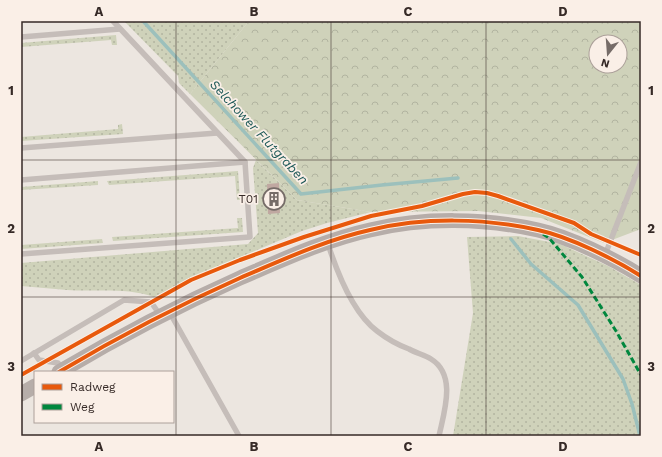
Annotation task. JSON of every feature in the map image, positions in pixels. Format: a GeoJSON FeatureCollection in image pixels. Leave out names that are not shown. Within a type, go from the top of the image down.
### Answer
{"type":"FeatureCollection","features":[{"type":"Feature","properties":{"kind":"street"},"geometry":{"type":"LineString","coordinates":[[61,371],[117,338],[165,313],[266,266],[328,243],[369,230],[398,224],[440,220],[464,221],[484,222],[539,230],[565,239],[604,256],[641,276]]}},
{"type":"Feature","properties":{"kind":"street"},"geometry":{"type":"LineString","coordinates":[[21,394],[34,387]]}},
{"type":"Feature","properties":{"kind":"lane"},"geometry":{"type":"LineString","coordinates":[[21,254],[250,237],[245,162],[217,134],[113,21]]}},
{"type":"Feature","properties":{"kind":"lane"},"geometry":{"type":"LineString","coordinates":[[21,37],[120,29]]}},
{"type":"Feature","properties":{"kind":"lane"},"geometry":{"type":"LineString","coordinates":[[21,148],[217,134]]}},
{"type":"Feature","properties":{"kind":"lane"},"geometry":{"type":"LineString","coordinates":[[21,180],[245,162]]}},
{"type":"Feature","properties":{"kind":"lane"},"geometry":{"type":"LineString","coordinates":[[604,256],[641,162]]}},
{"type":"Feature","properties":{"kind":"lane"},"geometry":{"type":"LineString","coordinates":[[328,243],[340,278],[354,304],[376,330],[406,348],[431,359],[441,367],[446,380],[447,390],[439,436]]}},
{"type":"Feature","properties":{"kind":"lane"},"geometry":{"type":"LineString","coordinates":[[21,361],[124,300],[151,302],[165,313],[238,436]]}},
{"type":"Feature","properties":{"kind":"lane"},"geometry":{"type":"LineString","coordinates":[[34,353],[39,360],[58,363],[61,371]]}},
{"type":"Feature","properties":{"kind":"green space"},"geometry":{"type":"Polygon","coordinates":[[[124,21],[249,21],[190,94],[179,83],[178,76],[124,21]]]}},
{"type":"Feature","properties":{"kind":"green space"},"geometry":{"type":"Polygon","coordinates":[[[249,21],[641,21],[641,229],[604,243],[541,218],[478,211],[371,212],[297,200],[190,94],[249,21]]]}},
{"type":"Feature","properties":{"kind":"green space"},"geometry":{"type":"Polygon","coordinates":[[[116,35],[117,45],[112,45],[111,40],[21,47],[21,43],[116,35]]]}},
{"type":"Feature","properties":{"kind":"green space"},"geometry":{"type":"Polygon","coordinates":[[[122,124],[123,134],[21,141],[21,137],[118,129],[118,125],[122,124]]]}},
{"type":"Feature","properties":{"kind":"green space"},"geometry":{"type":"Polygon","coordinates":[[[256,160],[297,200],[371,212],[302,231],[191,278],[154,297],[122,291],[67,290],[21,286],[21,263],[248,244],[258,233],[253,168],[256,160]]]}},
{"type":"Feature","properties":{"kind":"green space"},"geometry":{"type":"Polygon","coordinates":[[[238,171],[240,200],[237,200],[235,176],[109,185],[107,181],[238,171]]]}},
{"type":"Feature","properties":{"kind":"green space"},"geometry":{"type":"Polygon","coordinates":[[[98,181],[98,185],[21,190],[21,187],[98,181]]]}},
{"type":"Feature","properties":{"kind":"green space"},"geometry":{"type":"Polygon","coordinates":[[[237,218],[242,218],[243,232],[113,241],[112,237],[238,228],[237,218]]]}},
{"type":"Feature","properties":{"kind":"green space"},"geometry":{"type":"Polygon","coordinates":[[[518,236],[560,244],[608,266],[641,285],[641,436],[453,436],[473,313],[467,237],[518,236]]]}},
{"type":"Feature","properties":{"kind":"green space"},"geometry":{"type":"Polygon","coordinates":[[[102,239],[103,243],[21,249],[21,245],[102,239]]]}},
{"type":"Feature","properties":{"kind":"building","name":"T01"},"geometry":{"type":"Polygon","coordinates":[[[279,183],[280,213],[268,214],[267,184],[279,183]]]}},
{"type":"Feature","properties":{"kind":"waterway","name":"Selchower Flutgraben"},"geometry":{"type":"LineString","coordinates":[[143,21],[301,194],[458,178]]}},
{"type":"Feature","properties":{"kind":"waterway","name":"Selchower Flutgraben"},"geometry":{"type":"LineString","coordinates":[[511,239],[531,264],[578,305],[623,379],[632,404],[640,436]]}},
{"type":"Feature","properties":{"kind":"marked path"},"geometry":{"type":"LineString","coordinates":[[543,234],[549,238],[582,277],[616,331],[641,375]]}},
{"type":"Feature","properties":{"kind":"cycle path"},"geometry":{"type":"LineString","coordinates":[[21,375],[191,280],[240,260],[304,237],[371,216],[422,206],[463,194],[475,192],[498,196],[574,223],[591,234],[641,255]]}},
{"type":"Feature","properties":{"kind":"cycle path"},"geometry":{"type":"LineString","coordinates":[[61,371],[148,322],[240,278],[337,239],[391,226],[433,221],[475,221],[538,230],[578,243],[641,276]]}},
{"type":"Feature","properties":{"kind":"place","name":"T01"},"geometry":{"type":"Point","coordinates":[274,199]}}]}
